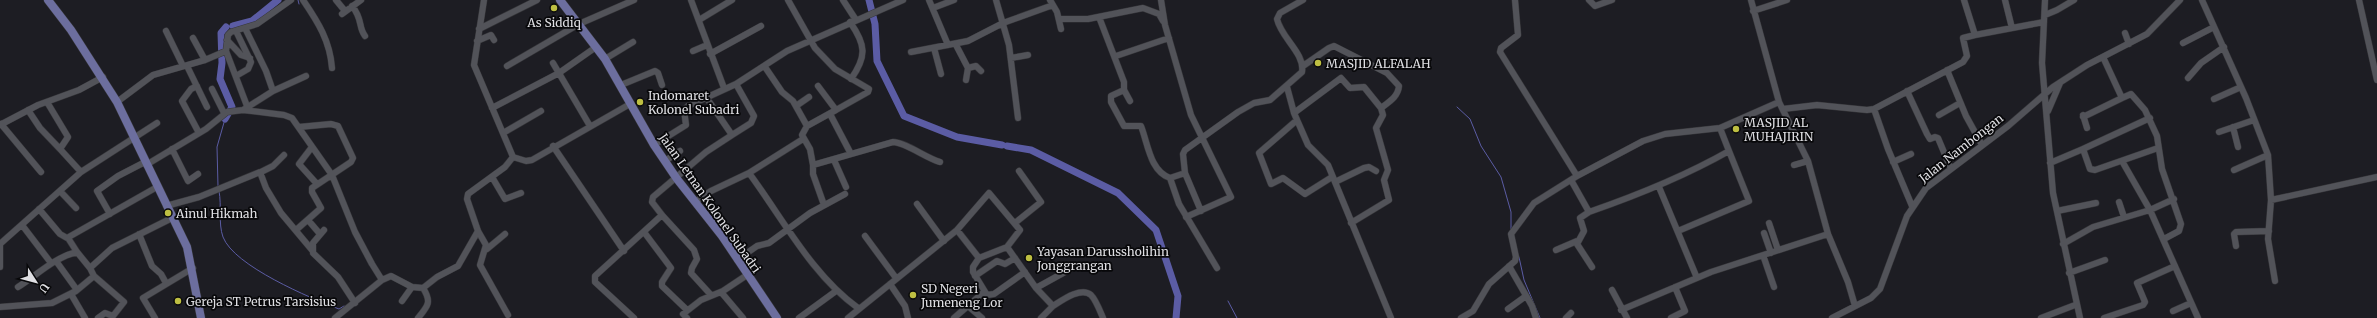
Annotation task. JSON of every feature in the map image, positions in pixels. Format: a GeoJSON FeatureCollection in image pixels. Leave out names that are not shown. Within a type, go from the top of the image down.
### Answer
{"type":"FeatureCollection","features":[{"type":"Feature","properties":{"kind":"main road"},"geometry":{"type":"LineString","coordinates":[[48,0],[59,12],[103,78],[117,102],[187,247],[193,268],[201,318]]}},
{"type":"Feature","properties":{"kind":"main road","name":"Jalan Letnan Kolonel Subadri"},"geometry":{"type":"LineString","coordinates":[[560,0],[596,47],[621,85],[630,104],[664,161],[722,236],[777,318]]}},
{"type":"Feature","properties":{"kind":"street"},"geometry":{"type":"LineString","coordinates":[[54,0],[59,12]]}},
{"type":"Feature","properties":{"kind":"street"},"geometry":{"type":"LineString","coordinates":[[245,108],[236,76],[224,52],[230,33],[257,24],[292,0]]}},
{"type":"Feature","properties":{"kind":"street"},"geometry":{"type":"LineString","coordinates":[[303,0],[325,36],[331,54],[332,68]]}},
{"type":"Feature","properties":{"kind":"street"},"geometry":{"type":"LineString","coordinates":[[336,0],[344,13],[361,0]]}},
{"type":"Feature","properties":{"kind":"street"},"geometry":{"type":"LineString","coordinates":[[484,0],[474,65],[513,157]]}},
{"type":"Feature","properties":{"kind":"street"},"geometry":{"type":"LineString","coordinates":[[479,29],[538,0]]}},
{"type":"Feature","properties":{"kind":"street"},"geometry":{"type":"LineString","coordinates":[[507,66],[579,24],[634,0]]}},
{"type":"Feature","properties":{"kind":"street"},"geometry":{"type":"LineString","coordinates":[[691,0],[724,88]]}},
{"type":"Feature","properties":{"kind":"street"},"geometry":{"type":"LineString","coordinates":[[788,0],[810,41],[835,69],[868,87],[868,92],[807,126],[802,133],[803,138],[810,149],[813,174],[824,205]]}},
{"type":"Feature","properties":{"kind":"street"},"geometry":{"type":"LineString","coordinates":[[843,0],[859,36],[863,58],[851,79]]}},
{"type":"Feature","properties":{"kind":"street"},"geometry":{"type":"LineString","coordinates":[[654,145],[686,125],[685,109],[724,88],[736,84],[787,52],[853,21],[870,16],[903,0]]}},
{"type":"Feature","properties":{"kind":"street"},"geometry":{"type":"LineString","coordinates":[[930,0],[948,45]]}},
{"type":"Feature","properties":{"kind":"street"},"geometry":{"type":"LineString","coordinates":[[933,8],[954,0]]}},
{"type":"Feature","properties":{"kind":"street"},"geometry":{"type":"LineString","coordinates":[[996,0],[1011,58],[1018,118]]}},
{"type":"Feature","properties":{"kind":"street"},"geometry":{"type":"LineString","coordinates":[[1161,0],[1169,38],[1191,115],[1203,136],[1231,197],[1186,217]]}},
{"type":"Feature","properties":{"kind":"street"},"geometry":{"type":"LineString","coordinates":[[1201,211],[1186,173],[1183,154],[1185,150],[1203,136],[1238,112],[1254,103],[1270,100],[1287,87],[1302,72],[1303,66],[1277,19],[1280,13],[1303,0]]}},
{"type":"Feature","properties":{"kind":"street"},"geometry":{"type":"LineString","coordinates":[[1515,0],[1518,35],[1501,48],[1500,52],[1577,176]]}},
{"type":"Feature","properties":{"kind":"street"},"geometry":{"type":"LineString","coordinates":[[1589,0],[1595,6],[1612,0]]}},
{"type":"Feature","properties":{"kind":"street"},"geometry":{"type":"LineString","coordinates":[[1751,0],[1779,102],[1808,161],[1828,234],[1848,282],[1855,306]]}},
{"type":"Feature","properties":{"kind":"street"},"geometry":{"type":"LineString","coordinates":[[1753,10],[1787,0]]}},
{"type":"Feature","properties":{"kind":"street"},"geometry":{"type":"LineString","coordinates":[[1964,0],[1975,35]]}},
{"type":"Feature","properties":{"kind":"street"},"geometry":{"type":"LineString","coordinates":[[2005,0],[2012,28]]}},
{"type":"Feature","properties":{"kind":"street"},"geometry":{"type":"LineString","coordinates":[[2045,0],[2042,63],[2048,111],[2050,163],[2063,244],[2080,318]]}},
{"type":"Feature","properties":{"kind":"street"},"geometry":{"type":"LineString","coordinates":[[2045,15],[2058,10],[2074,0]]}},
{"type":"Feature","properties":{"kind":"street","name":"Jalan Nambongan"},"geometry":{"type":"LineString","coordinates":[[1832,318],[1871,298],[1883,284],[1903,225],[1912,206],[1926,188],[1982,145],[2045,93],[2103,57],[2129,44],[2155,28],[2180,0]]}},
{"type":"Feature","properties":{"kind":"street"},"geometry":{"type":"LineString","coordinates":[[2202,0],[2224,47],[2268,155],[2271,200],[2268,238],[2275,281]]}},
{"type":"Feature","properties":{"kind":"street"},"geometry":{"type":"LineString","coordinates":[[2359,0],[2377,80]]}},
{"type":"Feature","properties":{"kind":"street"},"geometry":{"type":"LineString","coordinates":[[699,20],[728,1]]}},
{"type":"Feature","properties":{"kind":"street"},"geometry":{"type":"LineString","coordinates":[[910,52],[948,45],[956,45],[1051,2],[1059,19],[1061,29]]}},
{"type":"Feature","properties":{"kind":"street"},"geometry":{"type":"LineString","coordinates":[[352,6],[362,21],[362,32],[365,36]]}},
{"type":"Feature","properties":{"kind":"street"},"geometry":{"type":"LineString","coordinates":[[1059,19],[1099,17],[1143,8],[1159,14],[1166,25]]}},
{"type":"Feature","properties":{"kind":"street"},"geometry":{"type":"LineString","coordinates":[[1099,17],[1116,56],[1124,82],[1124,90],[1130,101]]}},
{"type":"Feature","properties":{"kind":"street"},"geometry":{"type":"LineString","coordinates":[[1783,109],[1817,105],[1866,110],[1874,109],[1965,60],[1967,56],[1963,38],[2044,22]]}},
{"type":"Feature","properties":{"kind":"street"},"geometry":{"type":"LineString","coordinates":[[710,54],[760,26]]}},
{"type":"Feature","properties":{"kind":"street"},"geometry":{"type":"LineString","coordinates":[[2182,43],[2214,27]]}},
{"type":"Feature","properties":{"kind":"street"},"geometry":{"type":"LineString","coordinates":[[245,28],[266,71],[273,91]]}},
{"type":"Feature","properties":{"kind":"street"},"geometry":{"type":"LineString","coordinates":[[166,31],[207,107]]}},
{"type":"Feature","properties":{"kind":"street"},"geometry":{"type":"LineString","coordinates":[[236,31],[251,62],[248,69],[236,76]]}},
{"type":"Feature","properties":{"kind":"street"},"geometry":{"type":"LineString","coordinates":[[2124,33],[2129,44]]}},
{"type":"Feature","properties":{"kind":"street"},"geometry":{"type":"LineString","coordinates":[[477,41],[491,36],[494,40]]}},
{"type":"Feature","properties":{"kind":"street"},"geometry":{"type":"LineString","coordinates":[[193,38],[205,60]]}},
{"type":"Feature","properties":{"kind":"street"},"geometry":{"type":"LineString","coordinates":[[1116,56],[1169,38]]}},
{"type":"Feature","properties":{"kind":"street"},"geometry":{"type":"LineString","coordinates":[[227,40],[241,55],[250,58]]}},
{"type":"Feature","properties":{"kind":"street"},"geometry":{"type":"LineString","coordinates":[[604,59],[633,42]]}},
{"type":"Feature","properties":{"kind":"street"},"geometry":{"type":"LineString","coordinates":[[693,51],[707,45]]}},
{"type":"Feature","properties":{"kind":"street"},"geometry":{"type":"LineString","coordinates":[[956,45],[968,68],[966,80]]}},
{"type":"Feature","properties":{"kind":"street"},"geometry":{"type":"LineString","coordinates":[[1303,66],[1334,46],[1387,73],[1397,81],[1399,86],[1398,92],[1381,108]]}},
{"type":"Feature","properties":{"kind":"street"},"geometry":{"type":"LineString","coordinates":[[492,108],[559,73],[596,47]]}},
{"type":"Feature","properties":{"kind":"street"},"geometry":{"type":"LineString","coordinates":[[2188,78],[2201,64],[2224,47]]}},
{"type":"Feature","properties":{"kind":"street"},"geometry":{"type":"LineString","coordinates":[[934,48],[941,74]]}},
{"type":"Feature","properties":{"kind":"street"},"geometry":{"type":"LineString","coordinates":[[117,102],[153,75],[205,60],[224,52]]}},
{"type":"Feature","properties":{"kind":"street"},"geometry":{"type":"LineString","coordinates":[[1011,58],[1028,55]]}},
{"type":"Feature","properties":{"kind":"street"},"geometry":{"type":"LineString","coordinates":[[2103,57],[2122,98]]}},
{"type":"Feature","properties":{"kind":"street"},"geometry":{"type":"LineString","coordinates":[[553,63],[590,126]]}},
{"type":"Feature","properties":{"kind":"street"},"geometry":{"type":"LineString","coordinates":[[968,68],[976,66],[981,72]]}},
{"type":"Feature","properties":{"kind":"street"},"geometry":{"type":"LineString","coordinates":[[765,67],[782,92],[796,106],[807,126]]}},
{"type":"Feature","properties":{"kind":"street"},"geometry":{"type":"LineString","coordinates":[[1947,70],[1960,103],[1982,145]]}},
{"type":"Feature","properties":{"kind":"street"},"geometry":{"type":"LineString","coordinates":[[621,85],[655,71],[658,73],[662,85]]}},
{"type":"Feature","properties":{"kind":"street"},"geometry":{"type":"LineString","coordinates":[[110,214],[97,191],[118,176],[146,163],[199,133],[224,113],[245,108],[273,91],[306,76]]}},
{"type":"Feature","properties":{"kind":"street"},"geometry":{"type":"LineString","coordinates":[[41,172],[1,124],[28,110],[103,78]]}},
{"type":"Feature","properties":{"kind":"street"},"geometry":{"type":"LineString","coordinates":[[1294,114],[1341,78],[1350,88],[1364,87],[1381,108],[1383,115],[1376,128],[1388,170],[1384,180],[1388,202],[1352,223]]}},
{"type":"Feature","properties":{"kind":"street"},"geometry":{"type":"LineString","coordinates":[[2048,111],[2060,83]]}},
{"type":"Feature","properties":{"kind":"street"},"geometry":{"type":"LineString","coordinates":[[711,295],[691,273],[690,270],[697,259],[694,250],[662,215],[652,202],[652,199],[677,179],[706,152],[732,136],[754,119],[752,112],[736,84]]}},
{"type":"Feature","properties":{"kind":"street"},"geometry":{"type":"LineString","coordinates":[[197,86],[191,89],[182,101],[199,133]]}},
{"type":"Feature","properties":{"kind":"street"},"geometry":{"type":"LineString","coordinates":[[818,86],[833,112],[851,154]]}},
{"type":"Feature","properties":{"kind":"street"},"geometry":{"type":"LineString","coordinates":[[1287,87],[1294,114],[1308,145],[1326,162],[1391,318]]}},
{"type":"Feature","properties":{"kind":"street"},"geometry":{"type":"LineString","coordinates":[[2214,99],[2241,87]]}},
{"type":"Feature","properties":{"kind":"street"},"geometry":{"type":"LineString","coordinates":[[212,89],[224,113]]}},
{"type":"Feature","properties":{"kind":"street"},"geometry":{"type":"LineString","coordinates":[[1124,90],[1110,99],[1124,126],[1141,126],[1154,167],[1163,176],[1170,178],[1186,173]]}},
{"type":"Feature","properties":{"kind":"street"},"geometry":{"type":"LineString","coordinates":[[1907,91],[1930,139],[1935,137],[1938,138],[1951,169]]}},
{"type":"Feature","properties":{"kind":"street"},"geometry":{"type":"LineString","coordinates":[[2088,128],[2083,115],[2131,94],[2139,101],[2150,118],[2158,138],[2158,148],[2162,169],[2174,199],[2181,227],[2174,234],[2164,239]]}},
{"type":"Feature","properties":{"kind":"street"},"geometry":{"type":"LineString","coordinates":[[706,97],[732,136]]}},
{"type":"Feature","properties":{"kind":"street"},"geometry":{"type":"LineString","coordinates":[[796,106],[808,97]]}},
{"type":"Feature","properties":{"kind":"street"},"geometry":{"type":"LineString","coordinates":[[47,102],[68,137],[60,149]]}},
{"type":"Feature","properties":{"kind":"street"},"geometry":{"type":"LineString","coordinates":[[1461,318],[1473,311],[1489,284],[1509,266],[1516,257],[1510,237],[1517,224],[1534,203],[1577,176],[1652,137],[1720,128],[1779,102]]}},
{"type":"Feature","properties":{"kind":"street"},"geometry":{"type":"LineString","coordinates":[[1940,115],[1960,103]]}},
{"type":"Feature","properties":{"kind":"street"},"geometry":{"type":"LineString","coordinates":[[513,157],[526,161],[532,160],[553,146],[630,104]]}},
{"type":"Feature","properties":{"kind":"street"},"geometry":{"type":"LineString","coordinates":[[245,108],[284,115],[292,118],[332,175],[355,232],[382,280]]}},
{"type":"Feature","properties":{"kind":"street"},"geometry":{"type":"LineString","coordinates":[[1874,109],[1912,206]]}},
{"type":"Feature","properties":{"kind":"street"},"geometry":{"type":"LineString","coordinates":[[28,110],[39,127],[81,172]]}},
{"type":"Feature","properties":{"kind":"street"},"geometry":{"type":"LineString","coordinates":[[503,133],[541,111]]}},
{"type":"Feature","properties":{"kind":"street"},"geometry":{"type":"LineString","coordinates":[[2050,163],[2150,118]]}},
{"type":"Feature","properties":{"kind":"street"},"geometry":{"type":"LineString","coordinates":[[1297,120],[1259,153],[1271,184],[1284,178],[1305,194],[1333,179],[1364,168],[1369,167],[1376,171]]}},
{"type":"Feature","properties":{"kind":"street"},"geometry":{"type":"LineString","coordinates":[[2219,132],[2254,120]]}},
{"type":"Feature","properties":{"kind":"street"},"geometry":{"type":"LineString","coordinates":[[0,267],[0,244],[81,172],[157,123]]}},
{"type":"Feature","properties":{"kind":"street"},"geometry":{"type":"LineString","coordinates":[[296,230],[321,208],[312,191],[312,188],[332,175],[353,158],[340,127],[331,124],[299,127]]}},
{"type":"Feature","properties":{"kind":"street"},"geometry":{"type":"LineString","coordinates":[[2233,127],[2238,147]]}},
{"type":"Feature","properties":{"kind":"street"},"geometry":{"type":"LineString","coordinates":[[1678,231],[1749,201],[1720,128]]}},
{"type":"Feature","properties":{"kind":"street"},"geometry":{"type":"LineString","coordinates":[[695,202],[711,191],[749,173],[803,138]]}},
{"type":"Feature","properties":{"kind":"street"},"geometry":{"type":"LineString","coordinates":[[813,164],[834,160],[898,142],[923,156],[940,162]]}},
{"type":"Feature","properties":{"kind":"street"},"geometry":{"type":"LineString","coordinates":[[553,146],[624,251]]}},
{"type":"Feature","properties":{"kind":"street"},"geometry":{"type":"LineString","coordinates":[[312,148],[299,164],[317,184]]}},
{"type":"Feature","properties":{"kind":"street"},"geometry":{"type":"LineString","coordinates":[[2083,149],[2091,170],[2158,148]]}},
{"type":"Feature","properties":{"kind":"street"},"geometry":{"type":"LineString","coordinates":[[172,149],[188,181],[198,174]]}},
{"type":"Feature","properties":{"kind":"street"},"geometry":{"type":"LineString","coordinates":[[664,161],[680,151]]}},
{"type":"Feature","properties":{"kind":"street"},"geometry":{"type":"LineString","coordinates":[[1556,250],[1577,241],[1584,230],[1580,218],[1589,212],[1659,186],[1729,151]]}},
{"type":"Feature","properties":{"kind":"street"},"geometry":{"type":"LineString","coordinates":[[1894,162],[1911,154]]}},
{"type":"Feature","properties":{"kind":"street"},"geometry":{"type":"LineString","coordinates":[[166,206],[199,197],[264,171],[284,155]]}},
{"type":"Feature","properties":{"kind":"street"},"geometry":{"type":"LineString","coordinates":[[2234,170],[2268,155]]}},
{"type":"Feature","properties":{"kind":"street"},"geometry":{"type":"LineString","coordinates":[[486,248],[478,230],[467,196],[470,191],[492,177],[513,157]]}},
{"type":"Feature","properties":{"kind":"street"},"geometry":{"type":"LineString","coordinates":[[834,160],[846,187]]}},
{"type":"Feature","properties":{"kind":"street"},"geometry":{"type":"LineString","coordinates":[[1794,165],[1808,161]]}},
{"type":"Feature","properties":{"kind":"street"},"geometry":{"type":"LineString","coordinates":[[2122,161],[2150,210],[2198,318]]}},
{"type":"Feature","properties":{"kind":"street"},"geometry":{"type":"LineString","coordinates":[[1015,223],[1041,202],[1019,170]]}},
{"type":"Feature","properties":{"kind":"street"},"geometry":{"type":"LineString","coordinates":[[264,171],[269,193],[281,213],[312,250],[314,256],[344,284],[355,303]]}},
{"type":"Feature","properties":{"kind":"street"},"geometry":{"type":"LineString","coordinates":[[749,173],[788,228],[836,291],[858,308]]}},
{"type":"Feature","properties":{"kind":"street"},"geometry":{"type":"LineString","coordinates":[[492,177],[505,199],[520,193]]}},
{"type":"Feature","properties":{"kind":"street"},"geometry":{"type":"LineString","coordinates":[[2271,200],[2377,177]]}},
{"type":"Feature","properties":{"kind":"street"},"geometry":{"type":"LineString","coordinates":[[1170,178],[1177,199],[1186,217],[1217,268]]}},
{"type":"Feature","properties":{"kind":"street"},"geometry":{"type":"LineString","coordinates":[[1571,180],[1589,212]]}},
{"type":"Feature","properties":{"kind":"street"},"geometry":{"type":"LineString","coordinates":[[1659,186],[1697,278]]}},
{"type":"Feature","properties":{"kind":"street"},"geometry":{"type":"LineString","coordinates":[[68,238],[157,187]]}},
{"type":"Feature","properties":{"kind":"street"},"geometry":{"type":"LineString","coordinates":[[60,191],[76,208]]}},
{"type":"Feature","properties":{"kind":"street"},"geometry":{"type":"LineString","coordinates":[[848,318],[858,308],[957,230],[989,193],[1020,230],[1007,247],[979,258],[973,267],[975,276],[984,292],[990,296],[1025,272]]}},
{"type":"Feature","properties":{"kind":"street"},"geometry":{"type":"LineString","coordinates":[[737,260],[757,246],[769,243],[788,228],[824,205],[845,194]]}},
{"type":"Feature","properties":{"kind":"street"},"geometry":{"type":"LineString","coordinates":[[2063,244],[2093,227],[2150,210],[2174,199]]}},
{"type":"Feature","properties":{"kind":"street"},"geometry":{"type":"LineString","coordinates":[[2057,211],[2096,202]]}},
{"type":"Feature","properties":{"kind":"street"},"geometry":{"type":"LineString","coordinates":[[2119,202],[2124,217]]}},
{"type":"Feature","properties":{"kind":"street"},"geometry":{"type":"LineString","coordinates":[[917,204],[944,241]]}},
{"type":"Feature","properties":{"kind":"street"},"geometry":{"type":"LineString","coordinates":[[39,209],[60,234],[68,238],[90,268],[94,276],[124,302],[113,316],[105,313],[98,318]]}},
{"type":"Feature","properties":{"kind":"street"},"geometry":{"type":"LineString","coordinates":[[634,318],[594,279],[596,274],[624,251],[662,215]]}},
{"type":"Feature","properties":{"kind":"street"},"geometry":{"type":"LineString","coordinates":[[90,268],[112,248],[172,218]]}},
{"type":"Feature","properties":{"kind":"street"},"geometry":{"type":"LineString","coordinates":[[308,220],[322,232],[315,240],[312,250]]}},
{"type":"Feature","properties":{"kind":"street"},"geometry":{"type":"LineString","coordinates":[[1769,223],[1778,250]]}},
{"type":"Feature","properties":{"kind":"street"},"geometry":{"type":"LineString","coordinates":[[22,225],[53,262],[74,292],[85,318]]}},
{"type":"Feature","properties":{"kind":"street"},"geometry":{"type":"LineString","coordinates":[[335,318],[382,280],[392,276],[412,288],[423,288],[437,277],[458,266],[478,230]]}},
{"type":"Feature","properties":{"kind":"street"},"geometry":{"type":"LineString","coordinates":[[957,230],[979,258]]}},
{"type":"Feature","properties":{"kind":"street"},"geometry":{"type":"LineString","coordinates":[[2236,246],[2234,234],[2236,232],[2269,231]]}},
{"type":"Feature","properties":{"kind":"street"},"geometry":{"type":"LineString","coordinates":[[644,232],[671,268],[662,282],[662,286],[684,315],[711,295],[721,292],[747,275]]}},
{"type":"Feature","properties":{"kind":"street"},"geometry":{"type":"LineString","coordinates":[[1764,233],[1770,253]]}},
{"type":"Feature","properties":{"kind":"street"},"geometry":{"type":"LineString","coordinates":[[139,234],[152,266],[161,274],[166,283]]}},
{"type":"Feature","properties":{"kind":"street"},"geometry":{"type":"LineString","coordinates":[[505,234],[486,248],[480,265],[508,315]]}},
{"type":"Feature","properties":{"kind":"street"},"geometry":{"type":"LineString","coordinates":[[1621,310],[1697,278],[1828,234]]}},
{"type":"Feature","properties":{"kind":"street"},"geometry":{"type":"LineString","coordinates":[[864,236],[896,278]]}},
{"type":"Feature","properties":{"kind":"street"},"geometry":{"type":"LineString","coordinates":[[1577,241],[1592,267]]}},
{"type":"Feature","properties":{"kind":"street"},"geometry":{"type":"LineString","coordinates":[[1007,247],[1036,288],[1053,306]]}},
{"type":"Feature","properties":{"kind":"street"},"geometry":{"type":"LineString","coordinates":[[18,287],[53,262],[77,252]]}},
{"type":"Feature","properties":{"kind":"street"},"geometry":{"type":"LineString","coordinates":[[1763,255],[1774,287]]}},
{"type":"Feature","properties":{"kind":"street"},"geometry":{"type":"LineString","coordinates":[[975,276],[997,261],[1005,264],[1015,258]]}},
{"type":"Feature","properties":{"kind":"street"},"geometry":{"type":"LineString","coordinates":[[2069,272],[2105,260]]}},
{"type":"Feature","properties":{"kind":"street"},"geometry":{"type":"LineString","coordinates":[[1509,266],[1526,296],[1536,318]]}},
{"type":"Feature","properties":{"kind":"street"},"geometry":{"type":"LineString","coordinates":[[2104,318],[2143,305],[2145,302],[2137,283],[2175,266]]}},
{"type":"Feature","properties":{"kind":"street"},"geometry":{"type":"LineString","coordinates":[[1036,288],[1074,267]]}},
{"type":"Feature","properties":{"kind":"street"},"geometry":{"type":"LineString","coordinates":[[155,318],[143,298],[193,268]]}},
{"type":"Feature","properties":{"kind":"street"},"geometry":{"type":"LineString","coordinates":[[0,307],[52,304],[74,292],[94,276]]}},
{"type":"Feature","properties":{"kind":"street"},"geometry":{"type":"LineString","coordinates":[[890,284],[905,306],[908,318]]}},
{"type":"Feature","properties":{"kind":"street"},"geometry":{"type":"LineString","coordinates":[[1671,318],[1685,311],[1675,287]]}},
{"type":"Feature","properties":{"kind":"street"},"geometry":{"type":"LineString","coordinates":[[402,301],[412,288]]}},
{"type":"Feature","properties":{"kind":"street"},"geometry":{"type":"LineString","coordinates":[[419,318],[429,306],[430,301],[423,288]]}},
{"type":"Feature","properties":{"kind":"street"},"geometry":{"type":"LineString","coordinates":[[1612,290],[1621,310],[1627,318]]}},
{"type":"Feature","properties":{"kind":"street"},"geometry":{"type":"LineString","coordinates":[[799,318],[836,291]]}},
{"type":"Feature","properties":{"kind":"street"},"geometry":{"type":"LineString","coordinates":[[721,292],[743,318]]}},
{"type":"Feature","properties":{"kind":"street"},"geometry":{"type":"LineString","coordinates":[[954,318],[984,292]]}},
{"type":"Feature","properties":{"kind":"street"},"geometry":{"type":"LineString","coordinates":[[1041,318],[1053,306],[1069,296],[1086,293],[1092,296],[1103,318]]}},
{"type":"Feature","properties":{"kind":"street"},"geometry":{"type":"LineString","coordinates":[[1508,309],[1526,296]]}},
{"type":"Feature","properties":{"kind":"street"},"geometry":{"type":"LineString","coordinates":[[2173,311],[2191,303]]}},
{"type":"Feature","properties":{"kind":"street"},"geometry":{"type":"LineString","coordinates":[[2041,318],[2076,305]]}},
{"type":"Feature","properties":{"kind":"street"},"geometry":{"type":"LineString","coordinates":[[968,306],[982,318]]}},
{"type":"Feature","properties":{"kind":"street"},"geometry":{"type":"LineString","coordinates":[[1566,318],[1571,313]]}},
{"type":"Feature","properties":{"kind":"waterway"},"geometry":{"type":"LineString","coordinates":[[233,26],[252,21],[278,0]]}},
{"type":"Feature","properties":{"kind":"waterway"},"geometry":{"type":"LineString","coordinates":[[298,0],[299,4]]}},
{"type":"Feature","properties":{"kind":"waterway"},"geometry":{"type":"LineString","coordinates":[[869,0],[875,24],[877,61],[904,116],[957,137],[1002,145]]}},
{"type":"Feature","properties":{"kind":"waterway"},"geometry":{"type":"LineString","coordinates":[[225,119],[232,107],[220,79],[222,63],[221,33],[226,27]]}},
{"type":"Feature","properties":{"kind":"waterway"},"geometry":{"type":"LineString","coordinates":[[1457,107],[1470,119],[1481,146],[1501,177],[1511,212],[1511,229]]}},
{"type":"Feature","properties":{"kind":"waterway"},"geometry":{"type":"LineString","coordinates":[[218,186],[217,147],[225,119]]}},
{"type":"Feature","properties":{"kind":"waterway"},"geometry":{"type":"LineString","coordinates":[[1007,146],[1031,150],[1118,193],[1156,230],[1178,296],[1176,318]]}},
{"type":"Feature","properties":{"kind":"waterway"},"geometry":{"type":"LineString","coordinates":[[219,191],[222,232],[223,237],[230,248],[257,270],[274,280],[339,309],[344,306]]}},
{"type":"Feature","properties":{"kind":"waterway"},"geometry":{"type":"LineString","coordinates":[[1519,257],[1524,280],[1540,318]]}},
{"type":"Feature","properties":{"kind":"waterway"},"geometry":{"type":"LineString","coordinates":[[1228,301],[1237,318]]}},
{"type":"Feature","properties":{"kind":"place","name":"As Siddiq"},"geometry":{"type":"Point","coordinates":[554,8]}},
{"type":"Feature","properties":{"kind":"place","name":"MASJID ALFALAH"},"geometry":{"type":"Point","coordinates":[1318,63]}},
{"type":"Feature","properties":{"kind":"place","name":"Indomaret Kolonel Subadri"},"geometry":{"type":"Point","coordinates":[640,102]}},
{"type":"Feature","properties":{"kind":"place","name":"MASJID AL MUHAJIRIN"},"geometry":{"type":"Point","coordinates":[1736,129]}},
{"type":"Feature","properties":{"kind":"place","name":"Ainul Hikmah"},"geometry":{"type":"Point","coordinates":[168,213]}},
{"type":"Feature","properties":{"kind":"place","name":"Yayasan Darussholihin Jonggrangan"},"geometry":{"type":"Point","coordinates":[1029,258]}},
{"type":"Feature","properties":{"kind":"place","name":"SD Negeri Jumeneng Lor"},"geometry":{"type":"Point","coordinates":[913,295]}},
{"type":"Feature","properties":{"kind":"place","name":"Gereja ST Petrus Tarsisius"},"geometry":{"type":"Point","coordinates":[178,301]}}]}
